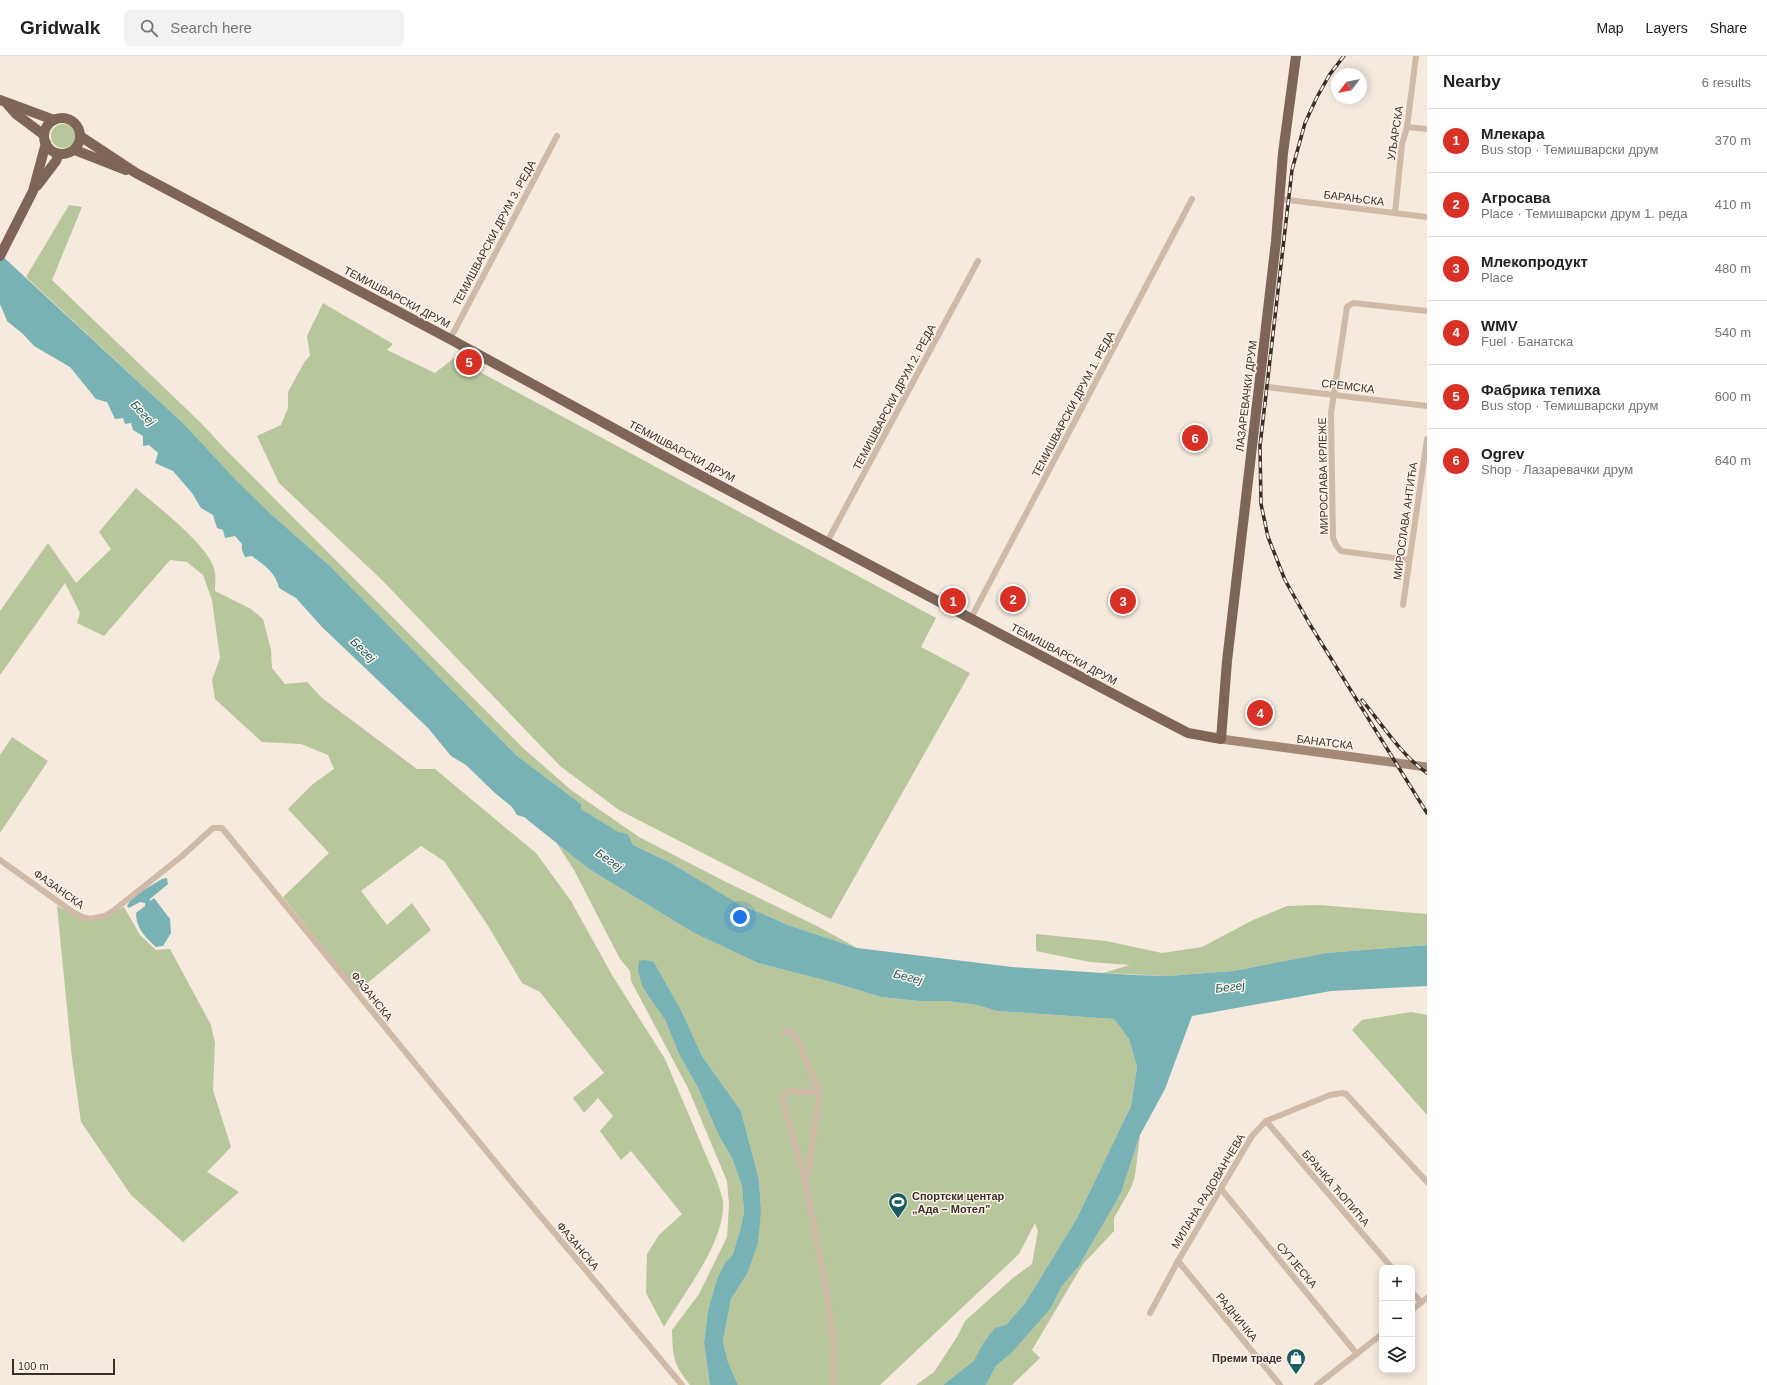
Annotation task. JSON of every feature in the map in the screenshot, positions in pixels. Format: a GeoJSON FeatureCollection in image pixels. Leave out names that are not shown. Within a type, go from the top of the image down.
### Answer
{"type":"FeatureCollection","features":[{"type":"Feature","properties":{"kind":"main road","name":"ЛАЗАРЕВАЧКИ ДРУМ"},"geometry":{"type":"LineString","coordinates":[[1221,740],[1227,661],[1280,199],[1283,153],[1296,56]]}},
{"type":"Feature","properties":{"kind":"main road"},"geometry":{"type":"LineString","coordinates":[[3,102],[54,120]]}},
{"type":"Feature","properties":{"kind":"main road"},"geometry":{"type":"LineString","coordinates":[[3,102],[45,139],[54,152],[65,154],[75,150],[80,141],[79,129],[75,123],[68,119],[61,118],[54,120],[47,126],[45,139],[33,191]]}},
{"type":"Feature","properties":{"kind":"main road","name":"ТЕМИШВАРСКИ ДРУМ"},"geometry":{"type":"LineString","coordinates":[[80,136],[136,173],[1180,729],[1221,740]]}},
{"type":"Feature","properties":{"kind":"main road","name":"ТЕМИШВАРСКИ ДРУМ"},"geometry":{"type":"LineString","coordinates":[[75,150],[111,165],[136,173]]}},
{"type":"Feature","properties":{"kind":"main road"},"geometry":{"type":"LineString","coordinates":[[0,256],[33,191],[60,154]]}},
{"type":"Feature","properties":{"kind":"main road","name":"БАНАТСКА"},"geometry":{"type":"LineString","coordinates":[[1221,740],[1427,767]]}},
{"type":"Feature","properties":{"kind":"street","name":"УЉАРСКА"},"geometry":{"type":"LineString","coordinates":[[1395,213],[1402,144],[1407,127],[1416,56]]}},
{"type":"Feature","properties":{"kind":"street"},"geometry":{"type":"LineString","coordinates":[[1407,127],[1427,129]]}},
{"type":"Feature","properties":{"kind":"street","name":"ТЕМИШВАРСКИ ДРУМ 3. РЕДА"},"geometry":{"type":"LineString","coordinates":[[450,339],[557,136]]}},
{"type":"Feature","properties":{"kind":"street","name":"ТЕМИШВАРСКИ ДРУМ 1. РЕДА"},"geometry":{"type":"LineString","coordinates":[[971,618],[1192,199]]}},
{"type":"Feature","properties":{"kind":"street","name":"БАРАЊСКА"},"geometry":{"type":"LineString","coordinates":[[1280,199],[1427,217]]}},
{"type":"Feature","properties":{"kind":"street","name":"ТЕМИШВАРСКИ ДРУМ 2. РЕДА"},"geometry":{"type":"LineString","coordinates":[[827,542],[978,261]]}},
{"type":"Feature","properties":{"kind":"street","name":"МИРОСЛАВА КРЛЕЖЕ"},"geometry":{"type":"LineString","coordinates":[[1409,560],[1341,551],[1336,545],[1333,538],[1331,436],[1334,394],[1347,307],[1353,303],[1427,311]]}},
{"type":"Feature","properties":{"kind":"street","name":"СРЕМСКА"},"geometry":{"type":"LineString","coordinates":[[1267,387],[1427,406]]}},
{"type":"Feature","properties":{"kind":"street","name":"МИРОСЛАВА АНТИЋА"},"geometry":{"type":"LineString","coordinates":[[1403,605],[1427,439]]}},
{"type":"Feature","properties":{"kind":"street","name":"ФАЗАНСКА"},"geometry":{"type":"LineString","coordinates":[[0,860],[74,913],[82,917],[97,918],[113,912],[214,828],[222,828],[510,1181],[682,1385]]}},
{"type":"Feature","properties":{"kind":"street"},"geometry":{"type":"LineString","coordinates":[[783,1034],[786,1031],[792,1033],[799,1043],[820,1093],[806,1184]]}},
{"type":"Feature","properties":{"kind":"street"},"geometry":{"type":"LineString","coordinates":[[820,1093],[789,1091],[783,1098],[806,1184],[827,1295],[834,1347],[833,1385]]}},
{"type":"Feature","properties":{"kind":"street","name":"МИЛАНА РАДОВАНЧЕВА"},"geometry":{"type":"LineString","coordinates":[[1150,1313],[1178,1261],[1252,1136],[1266,1122],[1330,1095],[1342,1093],[1350,1097],[1427,1182]]}},
{"type":"Feature","properties":{"kind":"street","name":"БРАНКА ЋОПИЋА"},"geometry":{"type":"LineString","coordinates":[[1266,1122],[1389,1265]]}},
{"type":"Feature","properties":{"kind":"street","name":"СУТЈЕСКА"},"geometry":{"type":"LineString","coordinates":[[1221,1189],[1357,1354]]}},
{"type":"Feature","properties":{"kind":"street","name":"РАДНИЧКА"},"geometry":{"type":"LineString","coordinates":[[1178,1261],[1280,1385]]}},
{"type":"Feature","properties":{"kind":"street"},"geometry":{"type":"LineString","coordinates":[[1415,1295],[1421,1302]]}},
{"type":"Feature","properties":{"kind":"street"},"geometry":{"type":"LineString","coordinates":[[1415,1307],[1427,1298]]}},
{"type":"Feature","properties":{"kind":"street"},"geometry":{"type":"LineString","coordinates":[[1317,1385],[1379,1336]]}},
{"type":"Feature","properties":{"kind":"green space"},"geometry":{"type":"Polygon","coordinates":[[[63,124],[68,125],[74,131],[74,141],[68,147],[63,148],[58,147],[52,141],[51,136],[52,131],[58,125],[63,124]]]}},
{"type":"Feature","properties":{"kind":"green space"},"geometry":{"type":"Polygon","coordinates":[[[69,205],[82,207],[52,280],[202,424],[228,452],[523,748],[571,790],[639,837],[726,882],[815,925],[857,948],[788,925],[744,907],[671,863],[633,845],[628,834],[618,833],[581,809],[581,804],[516,755],[330,566],[272,515],[235,479],[184,424],[26,277],[69,205]]]}},
{"type":"Feature","properties":{"kind":"green space"},"geometry":{"type":"Polygon","coordinates":[[[323,303],[393,344],[387,350],[435,373],[454,358],[936,618],[921,647],[970,673],[831,919],[619,810],[560,766],[381,579],[279,483],[257,436],[281,425],[288,408],[288,392],[305,361],[310,356],[307,336],[323,303]]]}},
{"type":"Feature","properties":{"kind":"green space"},"geometry":{"type":"Polygon","coordinates":[[[136,488],[182,527],[204,550],[211,561],[215,572],[215,591],[251,609],[263,619],[271,650],[272,668],[285,684],[307,682],[322,698],[417,769],[435,769],[536,853],[571,901],[612,975],[665,1059],[717,1181],[723,1199],[722,1217],[718,1233],[711,1250],[664,1327],[646,1293],[647,1254],[659,1235],[682,1214],[631,1151],[621,1160],[600,1131],[613,1116],[598,1098],[584,1113],[573,1098],[604,1073],[540,992],[522,983],[487,924],[444,861],[421,846],[361,891],[387,925],[412,903],[431,930],[358,991],[283,897],[329,853],[288,809],[313,784],[334,769],[328,755],[301,744],[262,742],[215,699],[212,680],[220,658],[212,600],[203,575],[187,562],[170,560],[104,636],[77,623],[80,613],[65,583],[0,675],[0,611],[48,543],[76,583],[111,549],[99,532],[136,488]]]}},
{"type":"Feature","properties":{"kind":"green space"},"geometry":{"type":"Polygon","coordinates":[[[12,737],[48,761],[0,833],[0,755],[12,737]]]}},
{"type":"Feature","properties":{"kind":"green space"},"geometry":{"type":"Polygon","coordinates":[[[556,842],[589,869],[694,933],[758,963],[835,983],[881,997],[919,1001],[947,1001],[977,1005],[997,1011],[1114,1019],[1129,1039],[1137,1067],[1131,1106],[1076,1220],[1025,1303],[1006,1325],[982,1345],[975,1361],[943,1385],[916,1385],[934,1372],[957,1337],[965,1321],[1013,1278],[1032,1264],[1038,1231],[1035,1223],[1019,1254],[880,1385],[738,1385],[728,1362],[723,1341],[731,1299],[747,1274],[761,1210],[759,1180],[741,1111],[702,1056],[681,1010],[654,962],[643,988],[665,1020],[679,1054],[698,1088],[719,1136],[732,1158],[742,1186],[744,1213],[740,1230],[733,1254],[725,1263],[717,1279],[708,1310],[704,1343],[710,1385],[690,1385],[680,1371],[675,1360],[672,1330],[699,1294],[727,1237],[729,1205],[727,1181],[688,1088],[631,981],[630,971],[620,959],[574,870],[556,842]]]}},
{"type":"Feature","properties":{"kind":"green space"},"geometry":{"type":"Polygon","coordinates":[[[1319,905],[1427,914],[1427,945],[1326,953],[1233,971],[1168,976],[1103,973],[1130,965],[1090,962],[1036,951],[1036,934],[1106,941],[1162,953],[1202,947],[1253,920],[1287,906],[1319,905]]]}},
{"type":"Feature","properties":{"kind":"green space"},"geometry":{"type":"Polygon","coordinates":[[[57,906],[86,921],[98,920],[124,907],[140,935],[156,950],[170,949],[211,1025],[215,1043],[213,1090],[231,1147],[207,1172],[239,1192],[183,1242],[131,1195],[81,1122],[72,1058],[57,906]]]}},
{"type":"Feature","properties":{"kind":"green space"},"geometry":{"type":"Polygon","coordinates":[[[1411,1012],[1427,1015],[1427,1115],[1352,1030],[1362,1020],[1411,1012]]]}},
{"type":"Feature","properties":{"kind":"green space"},"geometry":{"type":"Polygon","coordinates":[[[1140,1135],[1135,1176],[1131,1188],[1114,1218],[1114,1231],[1083,1264],[1032,1350],[1040,1358],[1012,1385],[986,1385],[996,1366],[1051,1308],[1062,1286],[1079,1266],[1121,1193],[1140,1135]]]}},
{"type":"Feature","properties":{"kind":"water","name":"Бегеј"},"geometry":{"type":"Polygon","coordinates":[[[0,254],[184,424],[235,479],[272,515],[330,566],[516,755],[581,804],[581,809],[618,832],[628,834],[633,845],[671,863],[744,907],[788,925],[857,948],[1012,967],[1133,975],[1168,976],[1233,971],[1326,953],[1427,945],[1427,986],[1331,991],[1192,1016],[1165,1089],[1140,1135],[1121,1193],[1079,1266],[1062,1286],[1051,1308],[1012,1352],[996,1366],[986,1385],[943,1385],[974,1361],[982,1345],[995,1328],[1006,1325],[1025,1303],[1076,1220],[1131,1106],[1137,1067],[1129,1039],[1114,1019],[997,1011],[977,1005],[947,1001],[919,1001],[881,997],[835,983],[758,963],[694,933],[589,869],[524,817],[517,815],[512,807],[466,765],[451,756],[428,728],[322,627],[296,598],[279,588],[275,578],[269,570],[252,556],[245,557],[242,550],[242,544],[235,536],[225,538],[223,530],[217,528],[213,515],[201,508],[192,493],[173,471],[155,463],[158,453],[149,445],[143,446],[143,436],[133,430],[131,423],[125,424],[123,418],[115,419],[107,402],[96,399],[70,367],[34,346],[23,334],[7,321],[0,304],[0,254]]]}},
{"type":"Feature","properties":{"kind":"water"},"geometry":{"type":"Polygon","coordinates":[[[167,878],[168,884],[150,899],[150,901],[154,898],[170,919],[171,933],[163,946],[156,947],[139,928],[136,918],[136,913],[145,906],[145,903],[140,902],[129,908],[127,906],[132,897],[162,879],[167,878]]]}},
{"type":"Feature","properties":{"kind":"water"},"geometry":{"type":"Polygon","coordinates":[[[644,960],[654,962],[681,1010],[702,1056],[741,1111],[759,1180],[761,1210],[758,1243],[747,1274],[731,1299],[723,1341],[728,1362],[738,1385],[710,1385],[704,1343],[708,1310],[717,1279],[725,1263],[733,1254],[740,1230],[744,1213],[742,1186],[732,1158],[719,1136],[698,1088],[679,1054],[665,1020],[643,988],[638,971],[639,961],[644,960]]]}},
{"type":"Feature","properties":{"kind":"railway"},"geometry":{"type":"LineString","coordinates":[[1344,56],[1330,74],[1305,123],[1292,170],[1260,446],[1261,504],[1268,537],[1285,580],[1309,623],[1427,813]]}},
{"type":"Feature","properties":{"kind":"railway"},"geometry":{"type":"LineString","coordinates":[[1362,700],[1400,748],[1409,758],[1427,773]]}},
{"type":"Feature","properties":{"kind":"place","name":"Фабрика тепиха"},"geometry":{"type":"Point","coordinates":[469,362]}},
{"type":"Feature","properties":{"kind":"place","name":"Ogrev"},"geometry":{"type":"Point","coordinates":[1195,438]}},
{"type":"Feature","properties":{"kind":"place","name":"Агросава"},"geometry":{"type":"Point","coordinates":[1013,599]}},
{"type":"Feature","properties":{"kind":"place","name":"Млекара"},"geometry":{"type":"Point","coordinates":[953,601]}},
{"type":"Feature","properties":{"kind":"place","name":"Млекопродукт"},"geometry":{"type":"Point","coordinates":[1123,601]}},
{"type":"Feature","properties":{"kind":"place","name":"WMV"},"geometry":{"type":"Point","coordinates":[1260,713]}},
{"type":"Feature","properties":{"kind":"place","name":"Спортски центар „Ада – Мотел”"},"geometry":{"type":"Point","coordinates":[898,1219]}},
{"type":"Feature","properties":{"kind":"place","name":"Преми траде"},"geometry":{"type":"Point","coordinates":[1296,1375]}}]}
